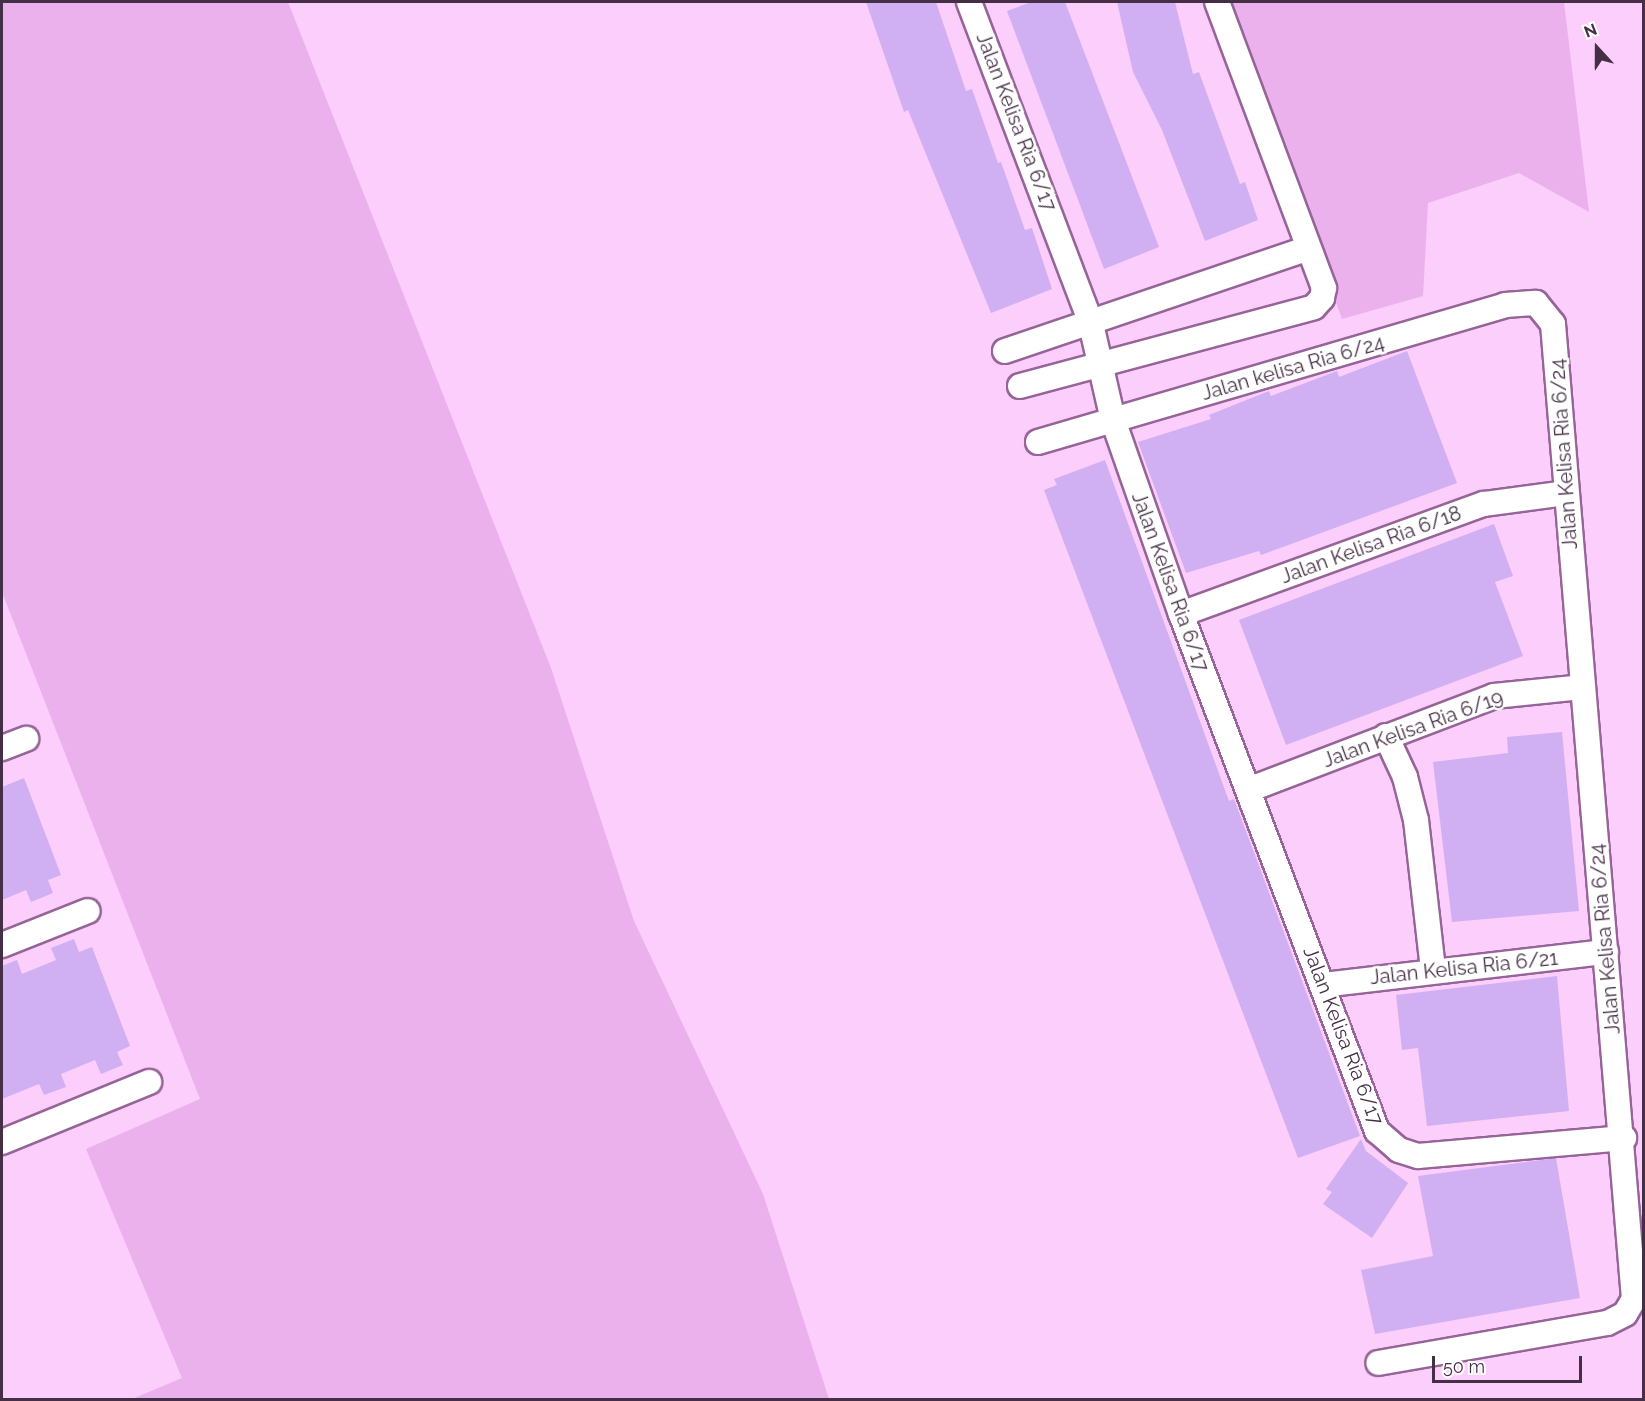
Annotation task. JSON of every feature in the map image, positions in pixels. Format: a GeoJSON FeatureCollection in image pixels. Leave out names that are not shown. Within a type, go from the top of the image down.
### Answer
{"type":"FeatureCollection","features":[{"type":"Feature","properties":{"kind":"street","name":"Jalan Kelisa Ria 6/17"},"geometry":{"type":"LineString","coordinates":[[969,2],[1091,324],[1113,420],[1181,614],[1377,1131],[1399,1150],[1418,1156],[1623,1138]]}},
{"type":"Feature","properties":{"kind":"street"},"geometry":{"type":"LineString","coordinates":[[1020,386],[1314,307],[1322,298],[1323,288],[1217,2]]}},
{"type":"Feature","properties":{"kind":"street"},"geometry":{"type":"LineString","coordinates":[[1005,351],[1091,324],[1307,249]]}},
{"type":"Feature","properties":{"kind":"street","name":"Jalan kelisa Ria 6/24"},"geometry":{"type":"LineString","coordinates":[[1038,442],[1505,305],[1524,301],[1546,311]]}},
{"type":"Feature","properties":{"kind":"street","name":"Jalan Kelisa Ria 6/24"},"geometry":{"type":"LineString","coordinates":[[1378,1363],[1585,1328],[1625,1314],[1634,1299],[1623,1138],[1582,687],[1553,324],[1546,311]]}},
{"type":"Feature","properties":{"kind":"street","name":"Jalan Kelisa Ria 6/18"},"geometry":{"type":"LineString","coordinates":[[1181,614],[1484,504],[1566,493]]}},
{"type":"Feature","properties":{"kind":"street","name":"Jalan Kelisa Ria 6/19"},"geometry":{"type":"LineString","coordinates":[[1248,790],[1494,696],[1582,687]]}},
{"type":"Feature","properties":{"kind":"street"},"geometry":{"type":"LineString","coordinates":[[1386,736],[1405,777],[1416,820],[1433,969]]}},
{"type":"Feature","properties":{"kind":"street"},"geometry":{"type":"LineString","coordinates":[[2,748],[26,739]]}},
{"type":"Feature","properties":{"kind":"street"},"geometry":{"type":"LineString","coordinates":[[2,945],[87,911]]}},
{"type":"Feature","properties":{"kind":"street","name":"Jalan Kelisa Ria 6/21"},"geometry":{"type":"LineString","coordinates":[[1323,985],[1433,969],[1606,952]]}},
{"type":"Feature","properties":{"kind":"street"},"geometry":{"type":"LineString","coordinates":[[2,1142],[149,1082]]}},
{"type":"Feature","properties":{"kind":"shaded area"},"geometry":{"type":"Polygon","coordinates":[[[2,2],[288,2],[551,668],[634,921],[763,1194],[829,1399],[132,1399],[182,1378],[86,1149],[200,1099],[2,592],[2,2]]]}},
{"type":"Feature","properties":{"kind":"shaded area"},"geometry":{"type":"Polygon","coordinates":[[[1229,2],[1564,2],[1589,212],[1519,173],[1428,203],[1423,296],[1342,319],[1229,2]]]}},
{"type":"Feature","properties":{"kind":"building"},"geometry":{"type":"Polygon","coordinates":[[[866,2],[936,2],[966,91],[972,89],[1025,230],[1032,228],[1052,289],[991,313],[908,110],[904,112],[866,2]]]}},
{"type":"Feature","properties":{"kind":"building"},"geometry":{"type":"Polygon","coordinates":[[[1031,2],[1065,2],[1159,247],[1104,269],[1007,11],[1031,2]]]}},
{"type":"Feature","properties":{"kind":"building"},"geometry":{"type":"Polygon","coordinates":[[[1117,2],[1175,2],[1193,74],[1199,72],[1240,184],[1245,182],[1258,220],[1205,241],[1162,130],[1133,72],[1117,2]]]}},
{"type":"Feature","properties":{"kind":"building"},"geometry":{"type":"Polygon","coordinates":[[[1407,351],[1457,483],[1261,555],[1259,551],[1186,573],[1138,442],[1211,419],[1209,415],[1269,391],[1271,396],[1337,371],[1339,377],[1407,351]]]}},
{"type":"Feature","properties":{"kind":"building"},"geometry":{"type":"Polygon","coordinates":[[[1105,460],[1229,801],[1234,799],[1360,1136],[1298,1158],[1044,490],[1057,485],[1054,479],[1105,460]]]}},
{"type":"Feature","properties":{"kind":"building"},"geometry":{"type":"Polygon","coordinates":[[[1494,524],[1513,576],[1495,582],[1523,656],[1286,745],[1239,620],[1494,524]]]}},
{"type":"Feature","properties":{"kind":"building"},"geometry":{"type":"Polygon","coordinates":[[[1562,732],[1579,911],[1452,922],[1433,762],[1508,753],[1507,737],[1562,732]]]}},
{"type":"Feature","properties":{"kind":"building"},"geometry":{"type":"Polygon","coordinates":[[[24,778],[61,875],[48,880],[53,893],[31,902],[26,890],[2,900],[2,787],[24,778]]]}},
{"type":"Feature","properties":{"kind":"building"},"geometry":{"type":"Polygon","coordinates":[[[74,939],[79,952],[92,947],[130,1046],[117,1052],[123,1065],[101,1074],[95,1060],[61,1074],[66,1087],[44,1095],[39,1084],[2,1099],[2,966],[17,960],[22,974],[56,960],[51,948],[74,939]]]}},
{"type":"Feature","properties":{"kind":"building"},"geometry":{"type":"Polygon","coordinates":[[[1557,976],[1569,1111],[1427,1126],[1418,1048],[1402,1050],[1396,995],[1557,976]]]}},
{"type":"Feature","properties":{"kind":"building"},"geometry":{"type":"Polygon","coordinates":[[[1361,1139],[1366,1151],[1408,1183],[1372,1238],[1323,1204],[1332,1192],[1326,1189],[1361,1139]]]}},
{"type":"Feature","properties":{"kind":"building"},"geometry":{"type":"Polygon","coordinates":[[[1556,1158],[1580,1298],[1375,1334],[1361,1270],[1433,1256],[1418,1176],[1556,1158]]]}}]}
